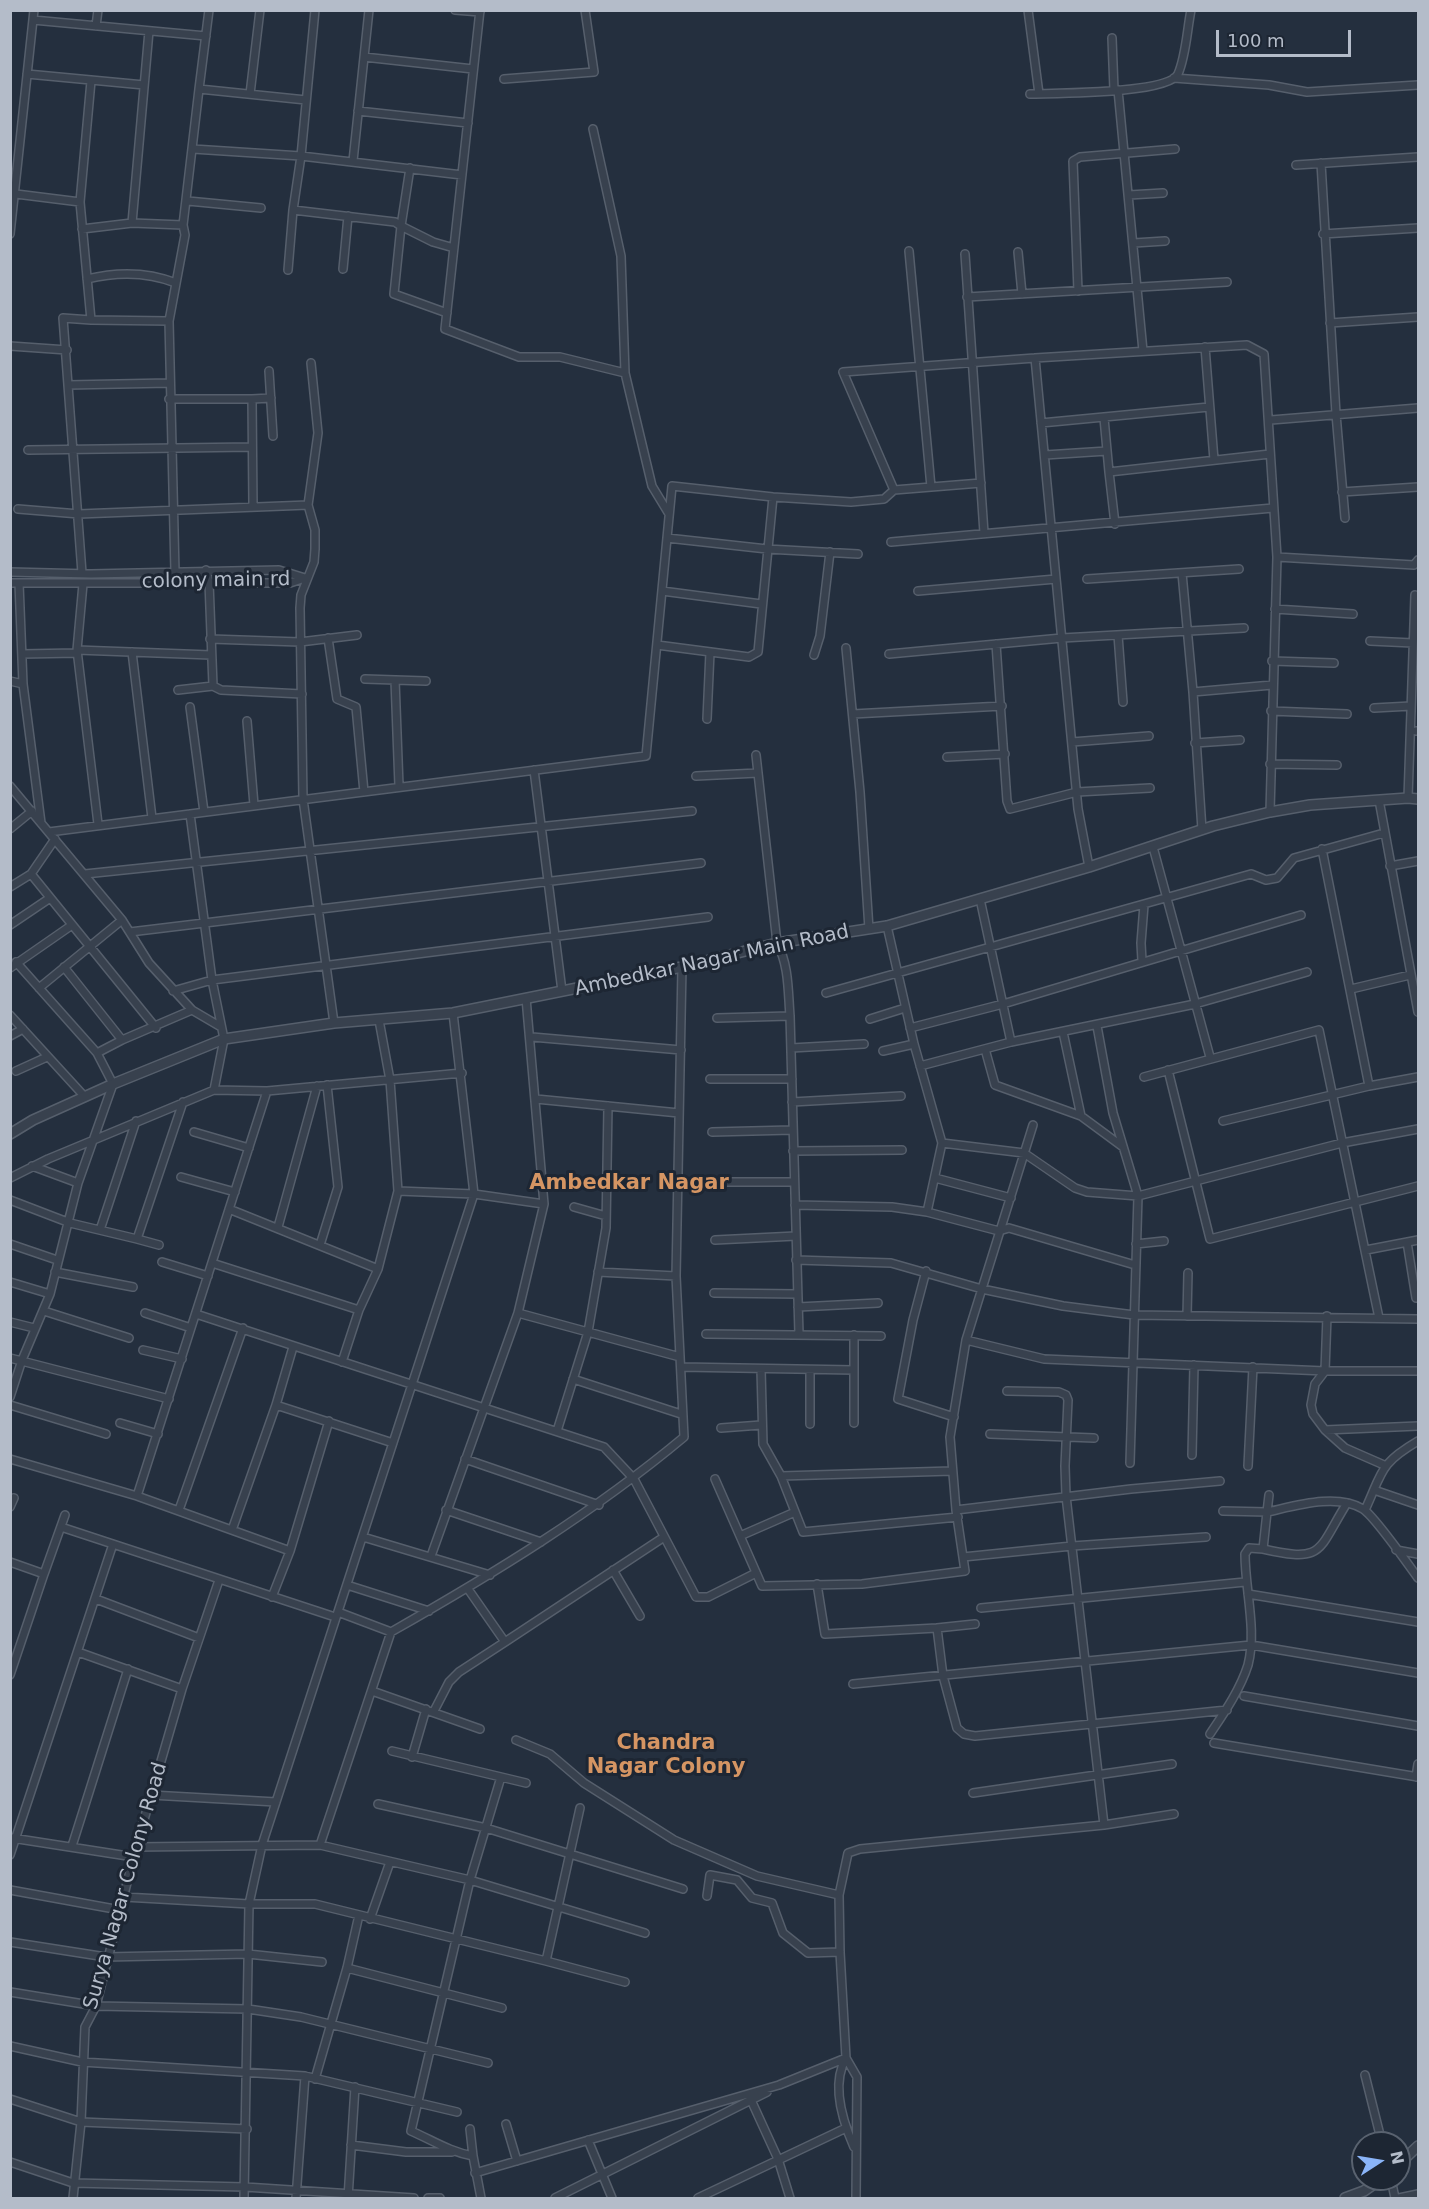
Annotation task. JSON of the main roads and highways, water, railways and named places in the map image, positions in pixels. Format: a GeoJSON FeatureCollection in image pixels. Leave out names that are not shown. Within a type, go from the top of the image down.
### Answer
{"type":"FeatureCollection","features":[{"type":"Feature","properties":{"kind":"district","name":"Ambedkar Nagar"},"geometry":{"type":"Point","coordinates":[629,1184]}},
{"type":"Feature","properties":{"kind":"district","name":"Chandra Nagar Colony"},"geometry":{"type":"Point","coordinates":[666,1756]}}]}
